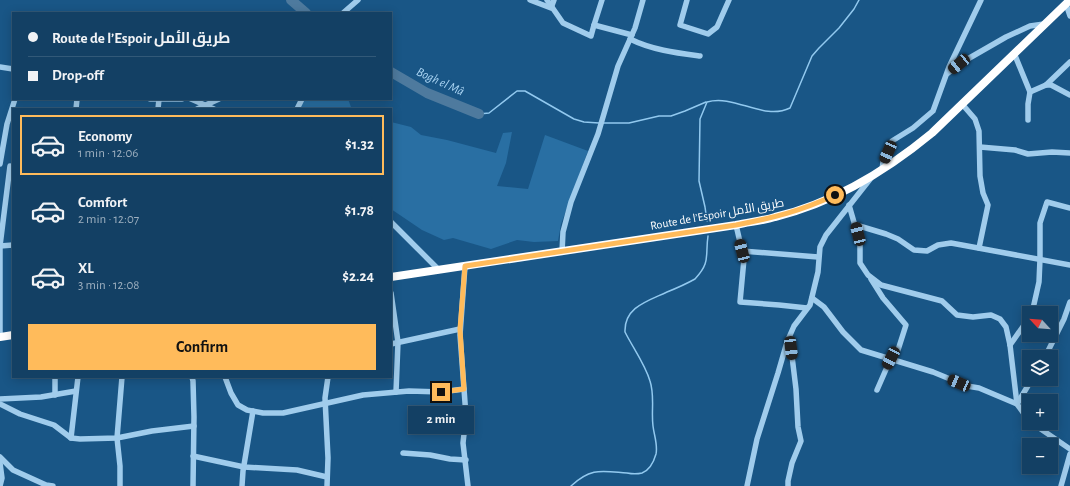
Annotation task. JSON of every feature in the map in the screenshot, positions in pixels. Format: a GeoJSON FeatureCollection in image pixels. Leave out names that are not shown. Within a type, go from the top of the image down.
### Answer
{"type":"FeatureCollection","features":[{"type":"Feature","properties":{"kind":"highway","name":"Route de l’Espoir طريق الأمل"},"geometry":{"type":"LineString","coordinates":[[392,277],[736,225],[774,218],[821,201],[874,175],[910,152],[932,133],[1068,2]]}},
{"type":"Feature","properties":{"kind":"highway"},"geometry":{"type":"LineString","coordinates":[[0,337],[12,335]]}},
{"type":"Feature","properties":{"kind":"street"},"geometry":{"type":"LineString","coordinates":[[345,12],[358,0]]}},
{"type":"Feature","properties":{"kind":"street"},"geometry":{"type":"LineString","coordinates":[[530,0],[551,8]]}},
{"type":"Feature","properties":{"kind":"street"},"geometry":{"type":"LineString","coordinates":[[547,0],[551,8],[563,23],[591,36],[602,0]]}},
{"type":"Feature","properties":{"kind":"street"},"geometry":{"type":"LineString","coordinates":[[551,8],[554,0]]}},
{"type":"Feature","properties":{"kind":"street"},"geometry":{"type":"LineString","coordinates":[[562,252],[563,232],[571,202],[591,155],[618,66],[631,37],[642,0]]}},
{"type":"Feature","properties":{"kind":"street"},"geometry":{"type":"LineString","coordinates":[[687,0],[680,24],[708,34],[718,27],[728,0]]}},
{"type":"Feature","properties":{"kind":"street"},"geometry":{"type":"LineString","coordinates":[[882,170],[883,162],[892,141],[912,128],[933,111],[962,38],[981,0]]}},
{"type":"Feature","properties":{"kind":"street"},"geometry":{"type":"LineString","coordinates":[[1068,2],[1070,16]]}},
{"type":"Feature","properties":{"kind":"street"},"geometry":{"type":"LineString","coordinates":[[947,74],[959,64],[1006,37],[1030,26],[1044,24]]}},
{"type":"Feature","properties":{"kind":"street"},"geometry":{"type":"LineString","coordinates":[[594,25],[631,37],[648,46],[700,56]]}},
{"type":"Feature","properties":{"kind":"street"},"geometry":{"type":"LineString","coordinates":[[1014,53],[1030,92],[1028,120]]}},
{"type":"Feature","properties":{"kind":"street"},"geometry":{"type":"LineString","coordinates":[[1030,92],[1046,85],[1070,62]]}},
{"type":"Feature","properties":{"kind":"street"},"geometry":{"type":"LineString","coordinates":[[0,67],[12,69]]}},
{"type":"Feature","properties":{"kind":"street"},"geometry":{"type":"LineString","coordinates":[[1046,85],[1051,85],[1070,95]]}},
{"type":"Feature","properties":{"kind":"street"},"geometry":{"type":"LineString","coordinates":[[194,100],[212,108]]}},
{"type":"Feature","properties":{"kind":"street"},"geometry":{"type":"LineString","coordinates":[[199,108],[216,100]]}},
{"type":"Feature","properties":{"kind":"street"},"geometry":{"type":"LineString","coordinates":[[962,104],[975,119],[979,131],[980,176],[983,193],[988,205],[979,248]]}},
{"type":"Feature","properties":{"kind":"street"},"geometry":{"type":"LineString","coordinates":[[0,337],[0,246],[12,166],[0,164],[7,124],[12,108]]}},
{"type":"Feature","properties":{"kind":"street"},"geometry":{"type":"LineString","coordinates":[[980,147],[1015,150],[1028,154],[1052,152],[1070,153]]}},
{"type":"Feature","properties":{"kind":"street"},"geometry":{"type":"LineString","coordinates":[[747,486],[757,439],[787,342],[794,326],[810,305],[818,272],[820,247],[826,235],[874,175]]}},
{"type":"Feature","properties":{"kind":"street"},"geometry":{"type":"LineString","coordinates":[[1034,306],[1039,282],[1040,223],[1047,202],[1070,208]]}},
{"type":"Feature","properties":{"kind":"street"},"geometry":{"type":"LineString","coordinates":[[849,205],[860,243],[860,263],[883,298],[906,325],[898,350],[891,358],[877,390]]}},
{"type":"Feature","properties":{"kind":"street"},"geometry":{"type":"LineString","coordinates":[[392,223],[439,270]]}},
{"type":"Feature","properties":{"kind":"street"},"geometry":{"type":"LineString","coordinates":[[736,225],[744,259],[740,302],[807,308]]}},
{"type":"Feature","properties":{"kind":"street"},"geometry":{"type":"LineString","coordinates":[[856,225],[892,237],[914,250],[927,250],[938,245],[950,243],[1040,258],[1070,265]]}},
{"type":"Feature","properties":{"kind":"street"},"geometry":{"type":"LineString","coordinates":[[0,246],[12,244]]}},
{"type":"Feature","properties":{"kind":"street"},"geometry":{"type":"LineString","coordinates":[[742,251],[818,257]]}},
{"type":"Feature","properties":{"kind":"street"},"geometry":{"type":"LineString","coordinates":[[465,266],[460,329],[466,416],[463,443],[468,486]]}},
{"type":"Feature","properties":{"kind":"street"},"geometry":{"type":"LineString","coordinates":[[868,275],[881,285],[942,301],[957,315],[973,317],[991,315],[1000,319],[1006,327],[1010,345],[1017,404],[1022,411]]}},
{"type":"Feature","properties":{"kind":"street"},"geometry":{"type":"LineString","coordinates":[[812,298],[824,307],[843,332],[861,350],[933,372],[967,386],[979,388],[1017,404]]}},
{"type":"Feature","properties":{"kind":"street"},"geometry":{"type":"LineString","coordinates":[[392,301],[398,342],[396,392]]}},
{"type":"Feature","properties":{"kind":"street"},"geometry":{"type":"LineString","coordinates":[[1048,350],[1064,319],[1070,302]]}},
{"type":"Feature","properties":{"kind":"street"},"geometry":{"type":"LineString","coordinates":[[1010,345],[1022,328]]}},
{"type":"Feature","properties":{"kind":"street"},"geometry":{"type":"LineString","coordinates":[[392,344],[460,329]]}},
{"type":"Feature","properties":{"kind":"street"},"geometry":{"type":"LineString","coordinates":[[787,342],[791,348],[796,389],[798,426],[801,441],[792,463],[788,486]]}},
{"type":"Feature","properties":{"kind":"street"},"geometry":{"type":"LineString","coordinates":[[55,378],[55,395]]}},
{"type":"Feature","properties":{"kind":"street"},"geometry":{"type":"LineString","coordinates":[[71,438],[78,378]]}},
{"type":"Feature","properties":{"kind":"street"},"geometry":{"type":"LineString","coordinates":[[120,486],[120,466],[117,438],[122,378]]}},
{"type":"Feature","properties":{"kind":"street"},"geometry":{"type":"LineString","coordinates":[[192,378],[194,426],[193,486]]}},
{"type":"Feature","properties":{"kind":"street"},"geometry":{"type":"LineString","coordinates":[[225,378],[231,393],[238,405],[247,410],[263,413],[282,412],[363,395],[396,392],[441,392],[464,389]]}},
{"type":"Feature","properties":{"kind":"street"},"geometry":{"type":"LineString","coordinates":[[327,486],[328,458],[326,403],[328,378]]}},
{"type":"Feature","properties":{"kind":"street"},"geometry":{"type":"LineString","coordinates":[[1017,404],[1028,386]]}},
{"type":"Feature","properties":{"kind":"street"},"geometry":{"type":"LineString","coordinates":[[0,399],[41,397],[76,391]]}},
{"type":"Feature","properties":{"kind":"street"},"geometry":{"type":"LineString","coordinates":[[0,404],[20,414],[54,425],[71,438],[117,438],[152,431],[194,426]]}},
{"type":"Feature","properties":{"kind":"street"},"geometry":{"type":"LineString","coordinates":[[242,486],[253,411]]}},
{"type":"Feature","properties":{"kind":"street"},"geometry":{"type":"LineString","coordinates":[[1042,430],[1070,449]]}},
{"type":"Feature","properties":{"kind":"street"},"geometry":{"type":"LineString","coordinates":[[403,453],[466,460]]}},
{"type":"Feature","properties":{"kind":"street"},"geometry":{"type":"LineString","coordinates":[[1061,486],[1070,454]]}},
{"type":"Feature","properties":{"kind":"street"},"geometry":{"type":"LineString","coordinates":[[194,456],[244,467],[297,470],[327,477]]}},
{"type":"Feature","properties":{"kind":"street"},"geometry":{"type":"LineString","coordinates":[[0,457],[13,470],[46,485],[53,486]]}},
{"type":"Feature","properties":{"kind":"street"},"geometry":{"type":"LineString","coordinates":[[0,463],[2,478],[0,486]]}},
{"type":"Feature","properties":{"kind":"shaded area"},"geometry":{"type":"Polygon","coordinates":[[[304,100],[348,100],[351,107],[350,108],[300,108],[304,100]]]}},
{"type":"Feature","properties":{"kind":"shaded area"},"geometry":{"type":"Polygon","coordinates":[[[392,122],[411,127],[421,135],[447,140],[496,153],[503,133],[512,132],[506,163],[497,186],[528,189],[545,135],[588,151],[561,224],[558,241],[534,242],[517,240],[491,249],[453,238],[444,240],[422,230],[392,210],[392,122]]]}},
{"type":"Feature","properties":{"kind":"waterway","name":"Bogh el Mâ"},"geometry":{"type":"LineString","coordinates":[[291,0],[305,12]]}},
{"type":"Feature","properties":{"kind":"waterway"},"geometry":{"type":"LineString","coordinates":[[707,221],[699,181],[700,119],[707,102],[717,100],[728,101],[759,110],[770,111],[780,111],[790,108],[812,56],[839,28],[859,0]]}},
{"type":"Feature","properties":{"kind":"waterway","name":"Bogh el Mâ"},"geometry":{"type":"LineString","coordinates":[[392,73],[427,93],[479,114]]}},
{"type":"Feature","properties":{"kind":"waterway"},"geometry":{"type":"LineString","coordinates":[[479,114],[489,113],[517,91],[525,91],[574,119],[584,122],[599,123]]}},
{"type":"Feature","properties":{"kind":"waterway"},"geometry":{"type":"LineString","coordinates":[[603,123],[629,123],[659,116],[671,116],[706,102]]}},
{"type":"Feature","properties":{"kind":"waterway"},"geometry":{"type":"LineString","coordinates":[[571,486],[578,480],[591,473],[604,471],[639,474],[647,470],[653,462],[657,447],[653,429],[653,398],[651,387],[645,368],[625,332],[626,323],[628,316],[638,306],[695,279],[705,263],[708,236]]}},
{"type":"Feature","properties":{"kind":"route"},"geometry":{"type":"LineString","coordinates":[[441,392],[464,389],[460,329],[465,266],[774,218],[835,195]]}}]}
